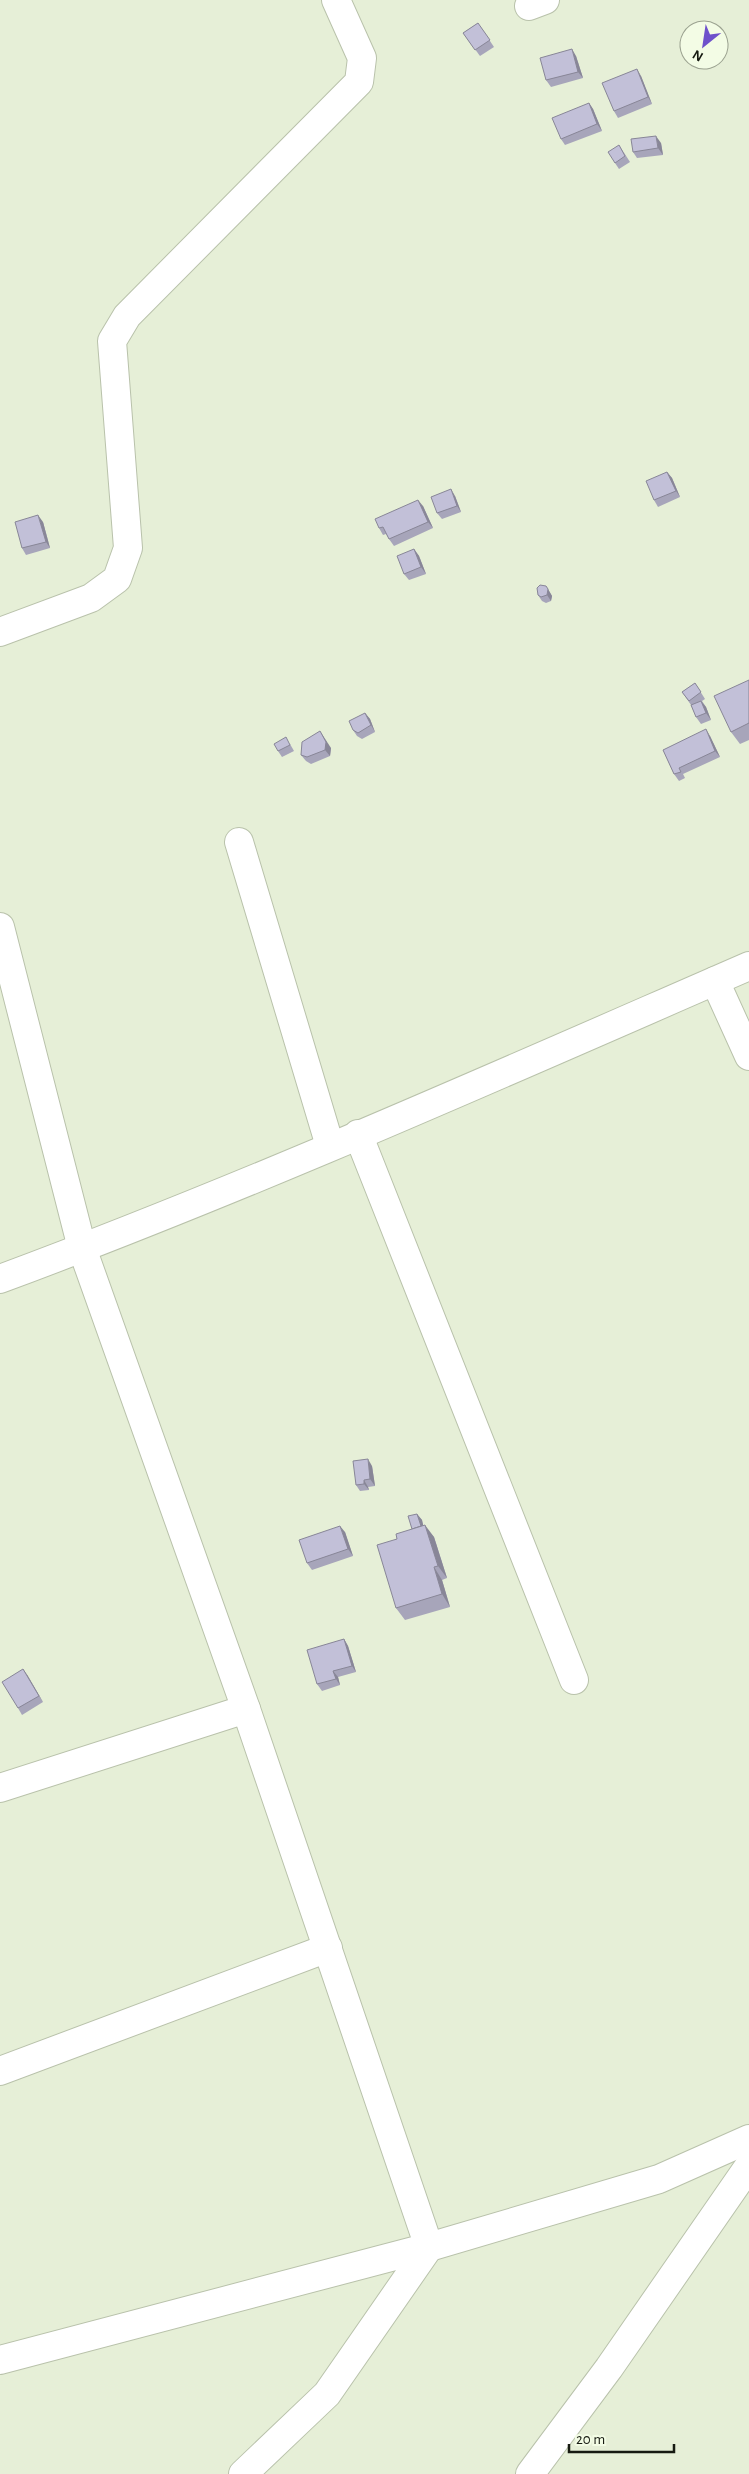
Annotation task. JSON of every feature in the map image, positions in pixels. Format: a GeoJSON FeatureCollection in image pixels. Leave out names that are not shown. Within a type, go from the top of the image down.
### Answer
{"type":"FeatureCollection","features":[{"type":"Feature","properties":{"kind":"street"},"geometry":{"type":"LineString","coordinates":[[0,632],[91,598],[117,579],[128,548],[112,341],[127,316],[359,82],[362,58],[336,0]]}},
{"type":"Feature","properties":{"kind":"street"},"geometry":{"type":"LineString","coordinates":[[239,842],[330,1146]]}},
{"type":"Feature","properties":{"kind":"street"},"geometry":{"type":"LineString","coordinates":[[0,927],[82,1248],[246,1709],[429,2247]]}},
{"type":"Feature","properties":{"kind":"street"},"geometry":{"type":"LineString","coordinates":[[0,1279],[82,1248],[330,1146],[749,966]]}},
{"type":"Feature","properties":{"kind":"street"},"geometry":{"type":"LineString","coordinates":[[714,981],[749,1056]]}},
{"type":"Feature","properties":{"kind":"street"},"geometry":{"type":"LineString","coordinates":[[358,1134],[574,1680]]}},
{"type":"Feature","properties":{"kind":"street"},"geometry":{"type":"LineString","coordinates":[[0,1788],[246,1709]]}},
{"type":"Feature","properties":{"kind":"street"},"geometry":{"type":"LineString","coordinates":[[0,2070],[328,1948]]}},
{"type":"Feature","properties":{"kind":"street"},"geometry":{"type":"LineString","coordinates":[[0,2360],[429,2247],[659,2178],[749,2139]]}},
{"type":"Feature","properties":{"kind":"street"},"geometry":{"type":"LineString","coordinates":[[530,2474],[610,2368],[749,2166]]}},
{"type":"Feature","properties":{"kind":"street"},"geometry":{"type":"LineString","coordinates":[[244,2474],[327,2394],[429,2247]]}},
{"type":"Feature","properties":{"kind":"building"},"geometry":{"type":"Polygon","coordinates":[[[478,23],[490,40],[475,50],[463,33],[478,23]]]}},
{"type":"Feature","properties":{"kind":"building"},"geometry":{"type":"Polygon","coordinates":[[[572,49],[578,72],[546,80],[540,58],[572,49]]]}},
{"type":"Feature","properties":{"kind":"building"},"geometry":{"type":"Polygon","coordinates":[[[637,69],[648,97],[614,111],[602,83],[637,69]]]}},
{"type":"Feature","properties":{"kind":"building"},"geometry":{"type":"Polygon","coordinates":[[[589,103],[597,124],[561,139],[552,118],[589,103]]]}},
{"type":"Feature","properties":{"kind":"building"},"geometry":{"type":"Polygon","coordinates":[[[656,136],[658,148],[633,152],[631,139],[656,136]]]}},
{"type":"Feature","properties":{"kind":"building"},"geometry":{"type":"Polygon","coordinates":[[[619,145],[625,156],[615,163],[608,152],[619,145]]]}},
{"type":"Feature","properties":{"kind":"building"},"geometry":{"type":"Polygon","coordinates":[[[667,472],[676,491],[654,500],[646,481],[667,472]]]}},
{"type":"Feature","properties":{"kind":"building"},"geometry":{"type":"Polygon","coordinates":[[[451,489],[457,506],[437,513],[431,497],[451,489]]]}},
{"type":"Feature","properties":{"kind":"building"},"geometry":{"type":"Polygon","coordinates":[[[418,500],[428,522],[389,539],[383,527],[379,528],[375,519],[418,500]]]}},
{"type":"Feature","properties":{"kind":"building"},"geometry":{"type":"Polygon","coordinates":[[[38,515],[46,542],[22,548],[15,522],[38,515]]]}},
{"type":"Feature","properties":{"kind":"building"},"geometry":{"type":"Polygon","coordinates":[[[414,549],[421,567],[404,574],[397,556],[414,549]]]}},
{"type":"Feature","properties":{"kind":"building"},"geometry":{"type":"Polygon","coordinates":[[[540,585],[546,586],[548,589],[547,595],[541,597],[538,595],[537,588],[540,585]]]}},
{"type":"Feature","properties":{"kind":"building"},"geometry":{"type":"Polygon","coordinates":[[[749,680],[749,723],[731,732],[714,696],[749,680]]]}},
{"type":"Feature","properties":{"kind":"building"},"geometry":{"type":"Polygon","coordinates":[[[695,683],[701,692],[689,701],[682,692],[695,683]]]}},
{"type":"Feature","properties":{"kind":"building"},"geometry":{"type":"Polygon","coordinates":[[[701,701],[706,713],[696,717],[691,705],[701,701]]]}},
{"type":"Feature","properties":{"kind":"building"},"geometry":{"type":"Polygon","coordinates":[[[365,713],[371,725],[358,733],[353,730],[349,721],[365,713]]]}},
{"type":"Feature","properties":{"kind":"building"},"geometry":{"type":"Polygon","coordinates":[[[706,729],[715,751],[679,768],[681,772],[674,774],[663,750],[706,729]]]}},
{"type":"Feature","properties":{"kind":"building"},"geometry":{"type":"Polygon","coordinates":[[[320,731],[326,742],[325,750],[307,757],[301,755],[302,742],[320,731]]]}},
{"type":"Feature","properties":{"kind":"building"},"geometry":{"type":"Polygon","coordinates":[[[286,737],[290,745],[278,751],[274,744],[286,737]]]}},
{"type":"Feature","properties":{"kind":"building"},"geometry":{"type":"Polygon","coordinates":[[[368,1459],[370,1479],[364,1480],[364,1484],[356,1485],[353,1461],[368,1459]]]}},
{"type":"Feature","properties":{"kind":"building"},"geometry":{"type":"Polygon","coordinates":[[[417,1514],[421,1526],[412,1529],[408,1516],[417,1514]]]}},
{"type":"Feature","properties":{"kind":"building"},"geometry":{"type":"Polygon","coordinates":[[[425,1525],[438,1566],[434,1567],[442,1594],[396,1608],[377,1545],[397,1539],[396,1534],[425,1525]]]}},
{"type":"Feature","properties":{"kind":"building"},"geometry":{"type":"Polygon","coordinates":[[[340,1526],[348,1549],[307,1563],[299,1540],[340,1526]]]}},
{"type":"Feature","properties":{"kind":"building"},"geometry":{"type":"Polygon","coordinates":[[[344,1639],[352,1666],[333,1671],[336,1679],[317,1684],[307,1650],[344,1639]]]}},
{"type":"Feature","properties":{"kind":"building"},"geometry":{"type":"Polygon","coordinates":[[[23,1669],[39,1696],[18,1708],[2,1682],[23,1669]]]}}]}
